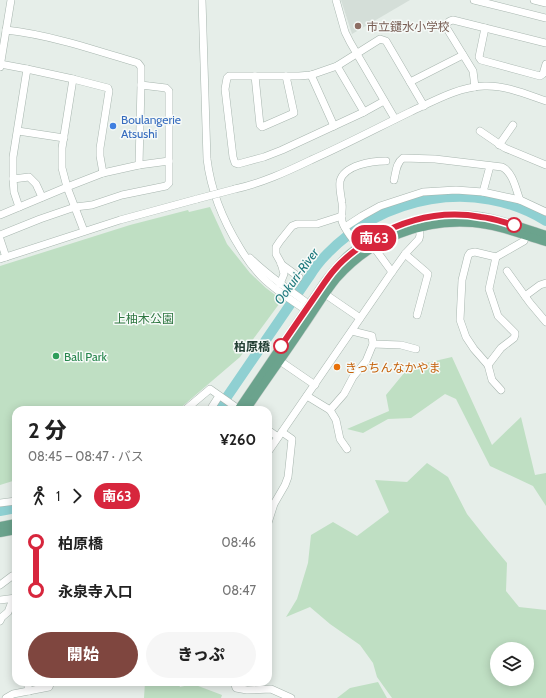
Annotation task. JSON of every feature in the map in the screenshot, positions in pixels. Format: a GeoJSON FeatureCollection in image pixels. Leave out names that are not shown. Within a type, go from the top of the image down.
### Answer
{"type":"FeatureCollection","features":[{"type":"Feature","properties":{"kind":"main road"},"geometry":{"type":"LineString","coordinates":[[243,406],[310,309],[325,294],[347,267],[374,246],[431,217],[449,215],[479,216],[495,219],[546,235]]}},
{"type":"Feature","properties":{"kind":"main road"},"geometry":{"type":"LineString","coordinates":[[243,406],[280,360],[335,268],[359,247],[381,234],[393,228],[419,223],[473,223],[497,227],[546,242]]}},
{"type":"Feature","properties":{"kind":"main road"},"geometry":{"type":"LineString","coordinates":[[0,526],[12,524]]}},
{"type":"Feature","properties":{"kind":"main road"},"geometry":{"type":"LineString","coordinates":[[0,532],[12,530]]}},
{"type":"Feature","properties":{"kind":"street"},"geometry":{"type":"LineString","coordinates":[[11,0],[0,66],[27,69],[108,88],[109,91],[100,148],[103,173]]}},
{"type":"Feature","properties":{"kind":"street"},"geometry":{"type":"LineString","coordinates":[[202,0],[206,143],[208,168],[213,188],[220,211],[230,232],[248,262],[262,277],[290,294]]}},
{"type":"Feature","properties":{"kind":"street"},"geometry":{"type":"LineString","coordinates":[[336,0],[345,32],[356,54],[395,119]]}},
{"type":"Feature","properties":{"kind":"street"},"geometry":{"type":"LineString","coordinates":[[474,0],[546,18]]}},
{"type":"Feature","properties":{"kind":"street"},"geometry":{"type":"LineString","coordinates":[[534,0],[546,3]]}},
{"type":"Feature","properties":{"kind":"street"},"geometry":{"type":"LineString","coordinates":[[475,87],[473,73],[446,27],[446,24],[449,21],[453,20],[546,43]]}},
{"type":"Feature","properties":{"kind":"street"},"geometry":{"type":"LineString","coordinates":[[485,28],[479,57],[481,60],[540,76],[543,74],[546,64]]}},
{"type":"Feature","properties":{"kind":"street"},"geometry":{"type":"LineString","coordinates":[[6,30],[78,45],[138,63],[141,67],[139,165]]}},
{"type":"Feature","properties":{"kind":"street"},"geometry":{"type":"LineString","coordinates":[[384,101],[364,112],[264,158],[237,164],[233,157],[225,90],[227,78],[230,76],[312,75],[337,66],[380,39],[386,41],[424,106]]}},
{"type":"Feature","properties":{"kind":"street"},"geometry":{"type":"LineString","coordinates":[[410,82],[463,55]]}},
{"type":"Feature","properties":{"kind":"street"},"geometry":{"type":"LineString","coordinates":[[337,66],[364,112]]}},
{"type":"Feature","properties":{"kind":"street"},"geometry":{"type":"LineString","coordinates":[[19,207],[14,192],[12,179],[13,157],[27,69]]}},
{"type":"Feature","properties":{"kind":"street"},"geometry":{"type":"LineString","coordinates":[[312,75],[334,126]]}},
{"type":"Feature","properties":{"kind":"street"},"geometry":{"type":"LineString","coordinates":[[255,76],[260,125],[262,127],[294,113],[286,76]]}},
{"type":"Feature","properties":{"kind":"street"},"geometry":{"type":"LineString","coordinates":[[73,79],[61,162],[67,186],[84,231]]}},
{"type":"Feature","properties":{"kind":"street"},"geometry":{"type":"LineString","coordinates":[[0,235],[75,207],[92,205],[122,195],[166,186],[169,183],[169,91],[166,88],[141,86]]}},
{"type":"Feature","properties":{"kind":"street"},"geometry":{"type":"LineString","coordinates":[[0,239],[3,258],[120,220],[265,180],[280,175],[395,119],[459,90],[475,87],[499,87],[546,101]]}},
{"type":"Feature","properties":{"kind":"street"},"geometry":{"type":"LineString","coordinates":[[499,145],[514,125]]}},
{"type":"Feature","properties":{"kind":"street"},"geometry":{"type":"LineString","coordinates":[[18,130],[64,138]]}},
{"type":"Feature","properties":{"kind":"street"},"geometry":{"type":"LineString","coordinates":[[480,131],[499,145],[546,166]]}},
{"type":"Feature","properties":{"kind":"street"},"geometry":{"type":"LineString","coordinates":[[394,180],[397,164],[403,158],[434,159],[502,167],[510,174],[520,200]]}},
{"type":"Feature","properties":{"kind":"street"},"geometry":{"type":"LineString","coordinates":[[0,215],[67,186],[103,173],[139,165],[169,161]]}},
{"type":"Feature","properties":{"kind":"street"},"geometry":{"type":"LineString","coordinates":[[359,247],[342,222],[343,209],[340,193],[340,181],[343,175],[350,169],[375,161],[386,161]]}},
{"type":"Feature","properties":{"kind":"street"},"geometry":{"type":"LineString","coordinates":[[483,192],[490,166]]}},
{"type":"Feature","properties":{"kind":"street"},"geometry":{"type":"LineString","coordinates":[[12,179],[29,177],[36,184],[42,197]]}},
{"type":"Feature","properties":{"kind":"street"},"geometry":{"type":"LineString","coordinates":[[345,228],[380,206],[423,192],[456,190],[483,192],[520,200],[546,212]]}},
{"type":"Feature","properties":{"kind":"street"},"geometry":{"type":"LineString","coordinates":[[280,284],[284,274],[276,254],[276,247],[292,226],[297,224],[316,224],[342,216]]}},
{"type":"Feature","properties":{"kind":"street"},"geometry":{"type":"LineString","coordinates":[[272,446],[392,272],[405,254],[419,239],[419,223]]}},
{"type":"Feature","properties":{"kind":"street"},"geometry":{"type":"LineString","coordinates":[[501,390],[492,380],[488,365],[466,337],[460,320],[462,280],[470,253],[475,252],[496,257],[524,241],[526,236]]}},
{"type":"Feature","properties":{"kind":"street"},"geometry":{"type":"LineString","coordinates":[[374,246],[392,272]]}},
{"type":"Feature","properties":{"kind":"street"},"geometry":{"type":"LineString","coordinates":[[240,248],[290,294],[310,309]]}},
{"type":"Feature","properties":{"kind":"street"},"geometry":{"type":"LineString","coordinates":[[405,254],[428,274],[417,316]]}},
{"type":"Feature","properties":{"kind":"street"},"geometry":{"type":"LineString","coordinates":[[488,365],[501,348],[514,338],[515,335],[515,333],[498,316],[489,290],[496,257]]}},
{"type":"Feature","properties":{"kind":"street"},"geometry":{"type":"LineString","coordinates":[[281,264],[299,277],[290,294]]}},
{"type":"Feature","properties":{"kind":"street"},"geometry":{"type":"LineString","coordinates":[[507,271],[546,322]]}},
{"type":"Feature","properties":{"kind":"street"},"geometry":{"type":"LineString","coordinates":[[525,296],[540,285],[546,283]]}},
{"type":"Feature","properties":{"kind":"street"},"geometry":{"type":"LineString","coordinates":[[325,294],[360,318]]}},
{"type":"Feature","properties":{"kind":"street"},"geometry":{"type":"LineString","coordinates":[[330,410],[344,394],[353,377],[366,361],[373,344],[372,336],[352,331]]}},
{"type":"Feature","properties":{"kind":"street"},"geometry":{"type":"LineString","coordinates":[[373,344],[401,345],[416,349]]}},
{"type":"Feature","properties":{"kind":"street"},"geometry":{"type":"LineString","coordinates":[[280,360],[315,385]]}},
{"type":"Feature","properties":{"kind":"street"},"geometry":{"type":"LineString","coordinates":[[190,406],[210,389],[234,406]]}},
{"type":"Feature","properties":{"kind":"street"},"geometry":{"type":"LineString","coordinates":[[307,396],[330,410],[336,420],[340,439],[347,448]]}},
{"type":"Feature","properties":{"kind":"street"},"geometry":{"type":"LineString","coordinates":[[213,406],[220,397]]}},
{"type":"Feature","properties":{"kind":"street"},"geometry":{"type":"LineString","coordinates":[[272,431],[292,439],[288,477],[272,510]]}},
{"type":"Feature","properties":{"kind":"street"},"geometry":{"type":"LineString","coordinates":[[0,504],[12,502]]}},
{"type":"Feature","properties":{"kind":"street"},"geometry":{"type":"LineString","coordinates":[[0,585],[12,576]]}},
{"type":"Feature","properties":{"kind":"street"},"geometry":{"type":"LineString","coordinates":[[0,600],[12,598]]}},
{"type":"Feature","properties":{"kind":"street"},"geometry":{"type":"LineString","coordinates":[[0,621],[8,612],[12,604]]}},
{"type":"Feature","properties":{"kind":"street"},"geometry":{"type":"LineString","coordinates":[[28,686],[29,691]]}},
{"type":"Feature","properties":{"kind":"street"},"geometry":{"type":"LineString","coordinates":[[6,698],[12,694],[49,686]]}},
{"type":"Feature","properties":{"kind":"street"},"geometry":{"type":"LineString","coordinates":[[235,686],[236,688],[247,690],[271,689],[291,698]]}},
{"type":"Feature","properties":{"kind":"shaded area","name":"市立鑓水小学校"},"geometry":{"type":"Polygon","coordinates":[[[341,0],[410,0],[352,34],[341,0]]]}},
{"type":"Feature","properties":{"kind":"green space","name":"上柚木公園"},"geometry":{"type":"Polygon","coordinates":[[[210,207],[227,244],[250,273],[282,300],[240,357],[183,406],[12,406],[12,481],[0,485],[0,266],[130,225],[188,210],[189,212],[210,207]]]}},
{"type":"Feature","properties":{"kind":"green space"},"geometry":{"type":"Polygon","coordinates":[[[452,357],[492,445],[521,417],[535,475],[546,473],[546,506],[533,486],[490,466],[456,399],[445,394],[411,418],[388,419],[363,433],[347,429],[389,411],[386,395],[409,367],[452,357]]]}},
{"type":"Feature","properties":{"kind":"green space"},"geometry":{"type":"Polygon","coordinates":[[[427,463],[448,477],[467,514],[507,563],[506,591],[519,607],[546,610],[546,698],[392,698],[377,677],[373,663],[360,645],[330,624],[310,607],[286,617],[297,599],[308,563],[311,535],[333,522],[357,536],[389,512],[375,480],[407,482],[427,463]]]}},
{"type":"Feature","properties":{"kind":"green space"},"geometry":{"type":"Polygon","coordinates":[[[378,682],[387,698],[337,698],[350,688],[378,682]]]}},
{"type":"Feature","properties":{"kind":"green space"},"geometry":{"type":"Polygon","coordinates":[[[145,686],[198,686],[222,695],[221,698],[144,698],[145,686]]]}},
{"type":"Feature","properties":{"kind":"waterway","name":"Ookuri-River"},"geometry":{"type":"LineString","coordinates":[[221,406],[319,263],[349,235],[374,219],[401,207],[430,199],[460,197],[490,199],[518,207],[546,221]]}},
{"type":"Feature","properties":{"kind":"waterway","name":"Ookuri-River"},"geometry":{"type":"LineString","coordinates":[[0,511],[12,509]]}},
{"type":"Feature","properties":{"kind":"bus line","name":"南63"},"geometry":{"type":"LineString","coordinates":[[281,346],[335,268],[353,251],[381,234],[402,224],[418,219],[449,215],[479,216],[514,225]]}},
{"type":"Feature","properties":{"kind":"place","name":"市立鑓水小学校"},"geometry":{"type":"Point","coordinates":[358,26]}},
{"type":"Feature","properties":{"kind":"place","name":"Boulangerie Atsushi"},"geometry":{"type":"Point","coordinates":[113,126]}},
{"type":"Feature","properties":{"kind":"place","name":"柏原橋"},"geometry":{"type":"Point","coordinates":[281,346]}},
{"type":"Feature","properties":{"kind":"place","name":"Ball Park"},"geometry":{"type":"Point","coordinates":[56,356]}},
{"type":"Feature","properties":{"kind":"place","name":"きっちんなかやま"},"geometry":{"type":"Point","coordinates":[337,367]}}]}
